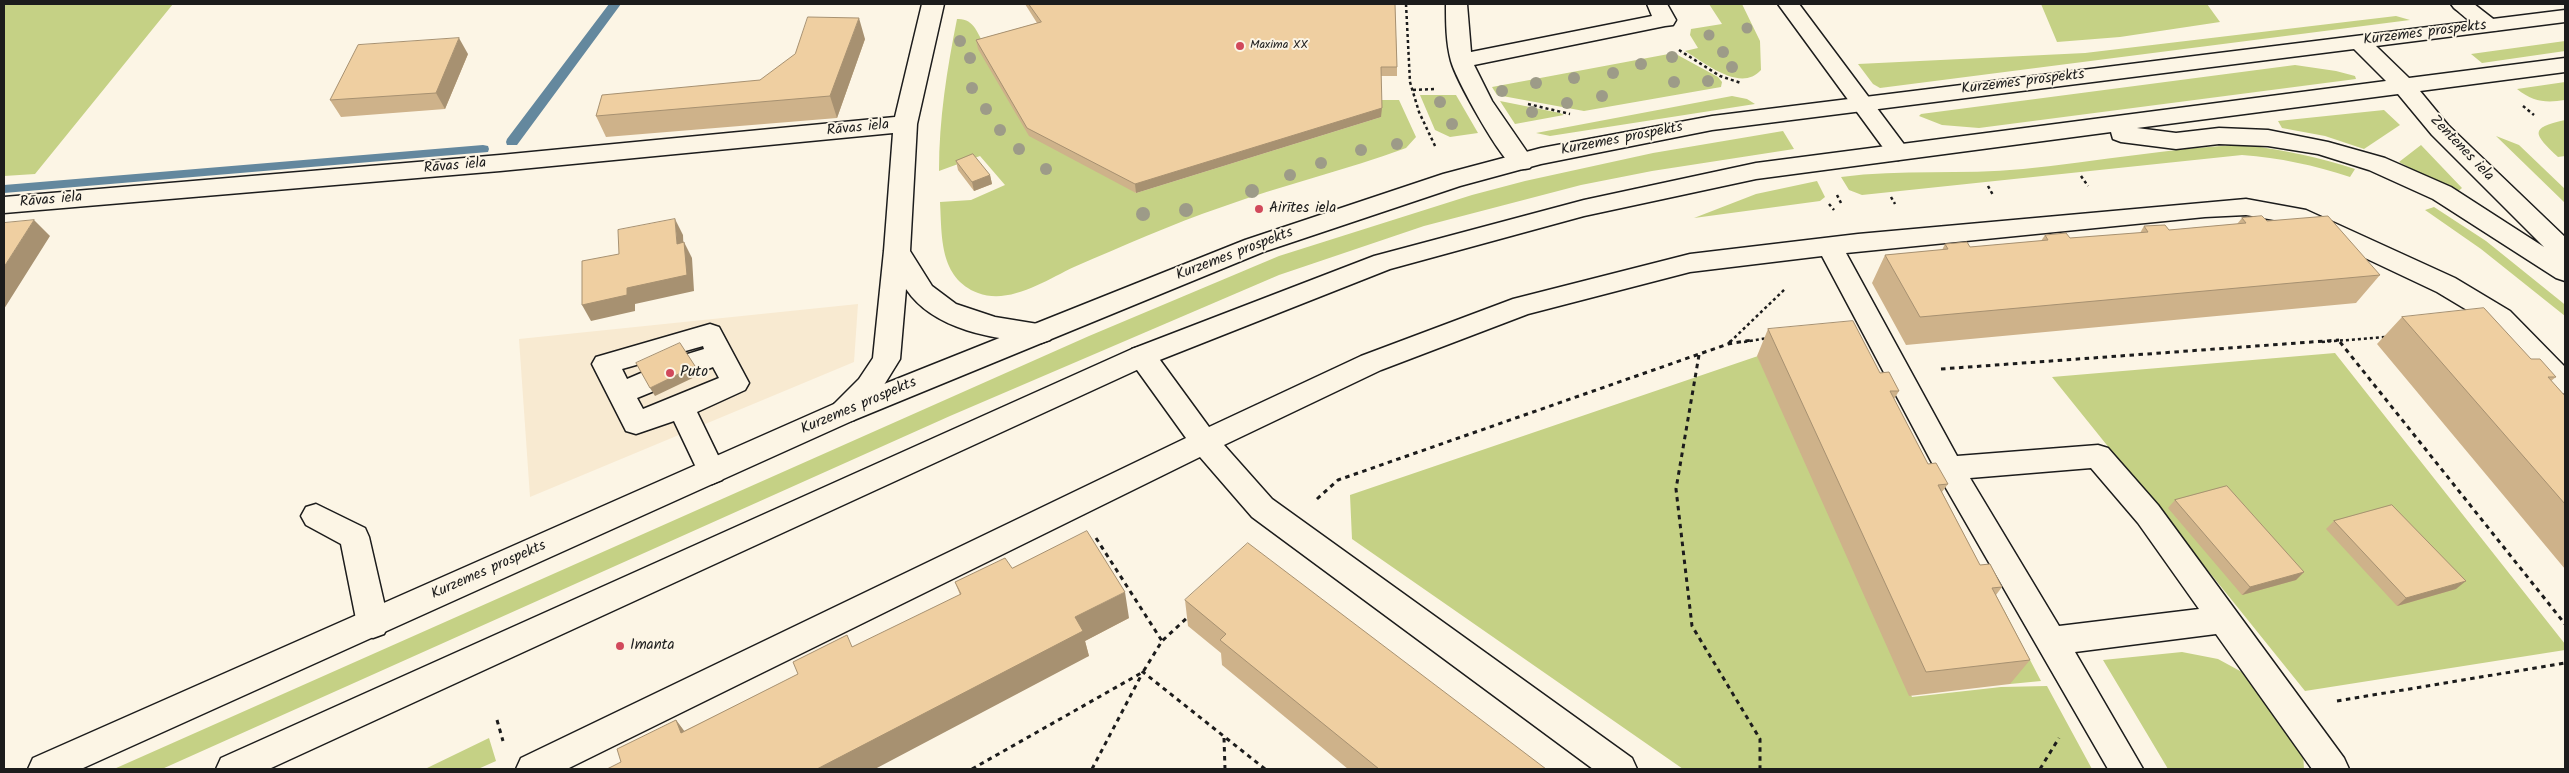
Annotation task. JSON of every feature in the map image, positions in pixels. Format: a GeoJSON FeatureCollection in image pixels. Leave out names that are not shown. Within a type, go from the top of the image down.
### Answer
{"type":"FeatureCollection","features":[{"type":"Feature","properties":{"kind":"street"},"geometry":{"type":"LineString","coordinates":[[844,412],[868,386],[886,359],[897,251],[905,124],[933,4]]}},
{"type":"Feature","properties":{"kind":"street"},"geometry":{"type":"LineString","coordinates":[[1456,4],[1462,61],[1476,93],[1501,134],[1522,162]]}},
{"type":"Feature","properties":{"kind":"street"},"geometry":{"type":"LineString","coordinates":[[1462,61],[1665,20],[1656,4]]}},
{"type":"Feature","properties":{"kind":"street"},"geometry":{"type":"LineString","coordinates":[[1788,4],[1898,152]]}},
{"type":"Feature","properties":{"kind":"street"},"geometry":{"type":"LineString","coordinates":[[2460,4],[2490,25]]}},
{"type":"Feature","properties":{"kind":"street","name":"Kurzemes prospekts"},"geometry":{"type":"LineString","coordinates":[[45,769],[844,412],[1254,246],[1452,180],[1522,162],[1712,123],[2565,16]]}},
{"type":"Feature","properties":{"kind":"street","name":"Zentenes iela"},"geometry":{"type":"LineString","coordinates":[[2360,42],[2404,86],[2440,130],[2565,252]]}},
{"type":"Feature","properties":{"kind":"street"},"geometry":{"type":"LineString","coordinates":[[233,769],[1142,356],[1383,262],[1584,208],[1756,171],[2098,128],[2565,64]]}},
{"type":"Feature","properties":{"kind":"street","name":"Rāvas iela"},"geometry":{"type":"LineString","coordinates":[[4,205],[500,164],[905,124]]}},
{"type":"Feature","properties":{"kind":"street"},"geometry":{"type":"LineString","coordinates":[[2098,128],[2133,136],[2176,141],[2219,136],[2268,138],[2320,147],[2376,164],[2442,192],[2565,272]]}},
{"type":"Feature","properties":{"kind":"street"},"geometry":{"type":"LineString","coordinates":[[533,769],[1074,504],[1371,362],[1522,306],[1690,263],[1829,246],[2205,209],[2246,207],[2296,216],[2446,285],[2501,318],[2565,384]]}},
{"type":"Feature","properties":{"kind":"street"},"geometry":{"type":"LineString","coordinates":[[1829,246],[1949,468],[2126,769]]}},
{"type":"Feature","properties":{"kind":"street"},"geometry":{"type":"LineString","coordinates":[[897,251],[924,294],[946,311],[1007,331],[1041,333]]}},
{"type":"Feature","properties":{"kind":"street"},"geometry":{"type":"LineString","coordinates":[[710,334],[735,383],[681,408],[636,423],[606,364],[710,334]]}},
{"type":"Feature","properties":{"kind":"street"},"geometry":{"type":"LineString","coordinates":[[1142,356],[1204,442],[1262,508],[1620,769]]}},
{"type":"Feature","properties":{"kind":"street"},"geometry":{"type":"LineString","coordinates":[[681,408],[698,438],[712,472]]}},
{"type":"Feature","properties":{"kind":"street"},"geometry":{"type":"LineString","coordinates":[[1949,468],[2098,456],[2148,514],[2332,769]]}},
{"type":"Feature","properties":{"kind":"street"},"geometry":{"type":"LineString","coordinates":[[316,516],[354,538],[373,624]]}},
{"type":"Feature","properties":{"kind":"street"},"geometry":{"type":"LineString","coordinates":[[2052,641],[2224,619]]}},
{"type":"Feature","properties":{"kind":"path"},"geometry":{"type":"LineString","coordinates":[[1406,4],[1410,82],[1419,112],[1437,150]]}},
{"type":"Feature","properties":{"kind":"path"},"geometry":{"type":"LineString","coordinates":[[1641,24],[1720,76],[1745,85]]}},
{"type":"Feature","properties":{"kind":"path"},"geometry":{"type":"LineString","coordinates":[[1525,104],[1571,114]]}},
{"type":"Feature","properties":{"kind":"path"},"geometry":{"type":"LineString","coordinates":[[1728,344],[1829,246]]}},
{"type":"Feature","properties":{"kind":"path"},"geometry":{"type":"LineString","coordinates":[[1898,372],[2340,342],[2389,336]]}},
{"type":"Feature","properties":{"kind":"path"},"geometry":{"type":"LineString","coordinates":[[1286,525],[1338,480],[1728,344],[1775,337]]}},
{"type":"Feature","properties":{"kind":"path"},"geometry":{"type":"LineString","coordinates":[[2340,342],[2565,624]]}},
{"type":"Feature","properties":{"kind":"path"},"geometry":{"type":"LineString","coordinates":[[1700,354],[1676,489],[1692,626],[1760,738],[1760,769]]}},
{"type":"Feature","properties":{"kind":"path"},"geometry":{"type":"LineString","coordinates":[[1074,504],[1162,641]]}},
{"type":"Feature","properties":{"kind":"path"},"geometry":{"type":"LineString","coordinates":[[1092,769],[1143,672],[1162,641],[1192,614]]}},
{"type":"Feature","properties":{"kind":"path"},"geometry":{"type":"LineString","coordinates":[[2290,709],[2565,663]]}},
{"type":"Feature","properties":{"kind":"path"},"geometry":{"type":"LineString","coordinates":[[1143,672],[1265,769]]}},
{"type":"Feature","properties":{"kind":"path"},"geometry":{"type":"LineString","coordinates":[[972,769],[1143,672]]}},
{"type":"Feature","properties":{"kind":"path"},"geometry":{"type":"LineString","coordinates":[[1224,737],[1225,769]]}},
{"type":"Feature","properties":{"kind":"shaded area"},"geometry":{"type":"Polygon","coordinates":[[[858,304],[854,362],[530,497],[519,339],[858,304]]]}},
{"type":"Feature","properties":{"kind":"green space"},"geometry":{"type":"Polygon","coordinates":[[[4,4],[173,4],[35,174],[4,176],[4,4]]]}},
{"type":"Feature","properties":{"kind":"green space"},"geometry":{"type":"Polygon","coordinates":[[[1709,4],[1742,4],[1760,41],[1761,70],[1753,76],[1744,78],[1723,74],[1685,51],[1698,48],[1690,35],[1691,29],[1722,24],[1709,4]]]}},
{"type":"Feature","properties":{"kind":"green space"},"geometry":{"type":"Polygon","coordinates":[[[2041,4],[2207,4],[2220,22],[2120,37],[2057,42],[2041,4]]]}},
{"type":"Feature","properties":{"kind":"green space"},"geometry":{"type":"Polygon","coordinates":[[[2396,16],[2410,20],[1880,88],[1873,84],[1858,64],[2085,53],[2396,16]]]}},
{"type":"Feature","properties":{"kind":"green space"},"geometry":{"type":"Polygon","coordinates":[[[957,19],[968,21],[978,32],[985,47],[1136,193],[1381,117],[1381,100],[1399,100],[1416,137],[1406,148],[1245,199],[1185,221],[1148,235],[1027,289],[1003,296],[990,296],[978,293],[965,286],[949,267],[945,255],[941,228],[940,202],[971,200],[1005,185],[980,156],[939,171],[940,132],[944,94],[957,19]]]}},
{"type":"Feature","properties":{"kind":"green space"},"geometry":{"type":"Polygon","coordinates":[[[2565,41],[2565,51],[2482,63],[2471,54],[2565,41]]]}},
{"type":"Feature","properties":{"kind":"green space"},"geometry":{"type":"Polygon","coordinates":[[[1674,53],[1718,77],[1722,82],[1721,87],[1584,111],[1497,95],[1492,87],[1674,53]]]}},
{"type":"Feature","properties":{"kind":"green space"},"geometry":{"type":"Polygon","coordinates":[[[2295,65],[2336,71],[2355,76],[2356,79],[1979,128],[1942,125],[1919,116],[1921,114],[2295,65]]]}},
{"type":"Feature","properties":{"kind":"green space"},"geometry":{"type":"Polygon","coordinates":[[[2565,82],[2565,100],[2534,99],[2517,89],[2565,82]]]}},
{"type":"Feature","properties":{"kind":"green space"},"geometry":{"type":"Polygon","coordinates":[[[1420,95],[1456,95],[1478,133],[1450,137],[1435,130],[1420,95]]]}},
{"type":"Feature","properties":{"kind":"green space"},"geometry":{"type":"Polygon","coordinates":[[[1732,96],[1747,99],[1755,104],[1550,136],[1536,133],[1732,96]]]}},
{"type":"Feature","properties":{"kind":"green space"},"geometry":{"type":"Polygon","coordinates":[[[1500,101],[1560,113],[1564,115],[1515,124],[1500,101]]]}},
{"type":"Feature","properties":{"kind":"green space"},"geometry":{"type":"Polygon","coordinates":[[[2384,110],[2400,125],[2364,149],[2325,136],[2282,128],[2278,121],[2384,110]]]}},
{"type":"Feature","properties":{"kind":"green space"},"geometry":{"type":"Polygon","coordinates":[[[2565,120],[2565,156],[2558,157],[2544,143],[2539,133],[2540,129],[2545,126],[2565,120]]]}},
{"type":"Feature","properties":{"kind":"green space"},"geometry":{"type":"Polygon","coordinates":[[[1783,131],[1794,149],[1652,171],[1581,185],[1424,226],[1279,275],[950,416],[162,769],[114,769],[1089,336],[1279,256],[1472,195],[1525,181],[1653,153],[1783,131]]]}},
{"type":"Feature","properties":{"kind":"green space"},"geometry":{"type":"Polygon","coordinates":[[[2496,136],[2519,145],[2565,189],[2565,203],[2496,136]]]}},
{"type":"Feature","properties":{"kind":"green space"},"geometry":{"type":"Polygon","coordinates":[[[2246,145],[2301,154],[2355,169],[2350,177],[2297,163],[2242,155],[1862,195],[1849,190],[1841,177],[1886,173],[2000,171],[2218,146],[2246,145]]]}},
{"type":"Feature","properties":{"kind":"green space"},"geometry":{"type":"Polygon","coordinates":[[[2421,145],[2462,188],[2456,193],[2399,162],[2421,145]]]}},
{"type":"Feature","properties":{"kind":"green space"},"geometry":{"type":"Polygon","coordinates":[[[1817,181],[1825,197],[1820,201],[1694,218],[1756,194],[1817,181]]]}},
{"type":"Feature","properties":{"kind":"green space"},"geometry":{"type":"Polygon","coordinates":[[[2434,207],[2486,241],[2563,303],[2565,305],[2565,316],[2481,249],[2425,210],[2434,207]]]}},
{"type":"Feature","properties":{"kind":"green space"},"geometry":{"type":"Polygon","coordinates":[[[2335,353],[2565,644],[2565,650],[2305,691],[2052,377],[2335,353]]]}},
{"type":"Feature","properties":{"kind":"green space"},"geometry":{"type":"Polygon","coordinates":[[[1758,356],[1912,697],[2001,687],[2047,686],[2092,769],[1683,769],[1352,539],[1350,495],[1758,356]]]}},
{"type":"Feature","properties":{"kind":"green space"},"geometry":{"type":"Polygon","coordinates":[[[2004,610],[2041,681],[2010,684],[1974,613],[2004,610]]]}},
{"type":"Feature","properties":{"kind":"green space"},"geometry":{"type":"Polygon","coordinates":[[[2182,652],[2218,659],[2253,678],[2303,752],[2304,769],[2168,769],[2103,660],[2182,652]]]}},
{"type":"Feature","properties":{"kind":"green space"},"geometry":{"type":"Polygon","coordinates":[[[489,738],[496,761],[478,769],[425,769],[489,738]]]}},
{"type":"Feature","properties":{"kind":"building"},"geometry":{"type":"Polygon","coordinates":[[[1029,4],[1395,4],[1397,67],[1381,67],[1382,108],[1135,184],[1027,128],[976,40],[1041,22],[1029,4]]]}},
{"type":"Feature","properties":{"kind":"building"},"geometry":{"type":"Polygon","coordinates":[[[808,17],[859,18],[830,96],[596,116],[602,95],[760,80],[795,54],[808,17]]]}},
{"type":"Feature","properties":{"kind":"building"},"geometry":{"type":"Polygon","coordinates":[[[459,38],[436,93],[330,100],[358,45],[459,38]]]}},
{"type":"Feature","properties":{"kind":"building"},"geometry":{"type":"Polygon","coordinates":[[[973,154],[990,175],[972,182],[956,161],[973,154]]]}},
{"type":"Feature","properties":{"kind":"building"},"geometry":{"type":"Polygon","coordinates":[[[2262,216],[2267,221],[2328,216],[2380,275],[1920,317],[1885,255],[1948,249],[1945,244],[1967,242],[1970,247],[2048,240],[2045,235],[2066,233],[2070,238],[2148,232],[2144,226],[2165,225],[2169,230],[2246,223],[2242,218],[2262,216]]]}},
{"type":"Feature","properties":{"kind":"building"},"geometry":{"type":"Polygon","coordinates":[[[675,219],[677,244],[684,242],[687,275],[627,288],[627,295],[582,305],[582,261],[619,254],[618,230],[675,219]]]}},
{"type":"Feature","properties":{"kind":"building"},"geometry":{"type":"Polygon","coordinates":[[[34,220],[4,267],[4,223],[34,220]]]}},
{"type":"Feature","properties":{"kind":"building"},"geometry":{"type":"Polygon","coordinates":[[[2484,308],[2531,359],[2540,359],[2556,377],[2548,377],[2565,396],[2565,504],[2402,317],[2484,308]]]}},
{"type":"Feature","properties":{"kind":"building"},"geometry":{"type":"Polygon","coordinates":[[[1853,321],[1880,373],[1889,372],[1899,391],[1890,391],[1928,464],[1936,463],[1948,484],[1938,485],[1980,565],[1990,564],[2002,587],[1992,588],[2030,660],[1926,672],[1768,329],[1853,321]]]}},
{"type":"Feature","properties":{"kind":"building","name":"Puto"},"geometry":{"type":"Polygon","coordinates":[[[680,343],[695,366],[650,388],[636,363],[680,343]]]}},
{"type":"Feature","properties":{"kind":"building"},"geometry":{"type":"Polygon","coordinates":[[[2227,486],[2304,572],[2250,587],[2175,500],[2227,486]]]}},
{"type":"Feature","properties":{"kind":"building"},"geometry":{"type":"Polygon","coordinates":[[[2392,505],[2466,581],[2406,598],[2334,521],[2392,505]]]}},
{"type":"Feature","properties":{"kind":"building"},"geometry":{"type":"Polygon","coordinates":[[[1087,531],[1125,592],[1075,617],[1083,631],[817,769],[607,769],[621,762],[617,749],[676,720],[681,733],[798,674],[793,662],[847,635],[852,647],[961,594],[955,582],[1005,558],[1012,568],[1087,531]]]}},
{"type":"Feature","properties":{"kind":"building"},"geometry":{"type":"Polygon","coordinates":[[[1248,543],[1546,769],[1379,769],[1220,640],[1226,634],[1185,600],[1248,543]]]}},
{"type":"Feature","properties":{"kind":"waterway"},"geometry":{"type":"LineString","coordinates":[[512,142],[615,4]]}},
{"type":"Feature","properties":{"kind":"waterway"},"geometry":{"type":"LineString","coordinates":[[4,189],[483,149]]}},
{"type":"Feature","properties":{"kind":"place","name":"Maxima XX"},"geometry":{"type":"Point","coordinates":[1240,46]}},
{"type":"Feature","properties":{"kind":"place","name":"Airītes iela"},"geometry":{"type":"Point","coordinates":[1259,209]}},
{"type":"Feature","properties":{"kind":"place","name":"Puto"},"geometry":{"type":"Point","coordinates":[670,373]}},
{"type":"Feature","properties":{"kind":"place","name":"Imanta"},"geometry":{"type":"Point","coordinates":[620,646]}}]}
